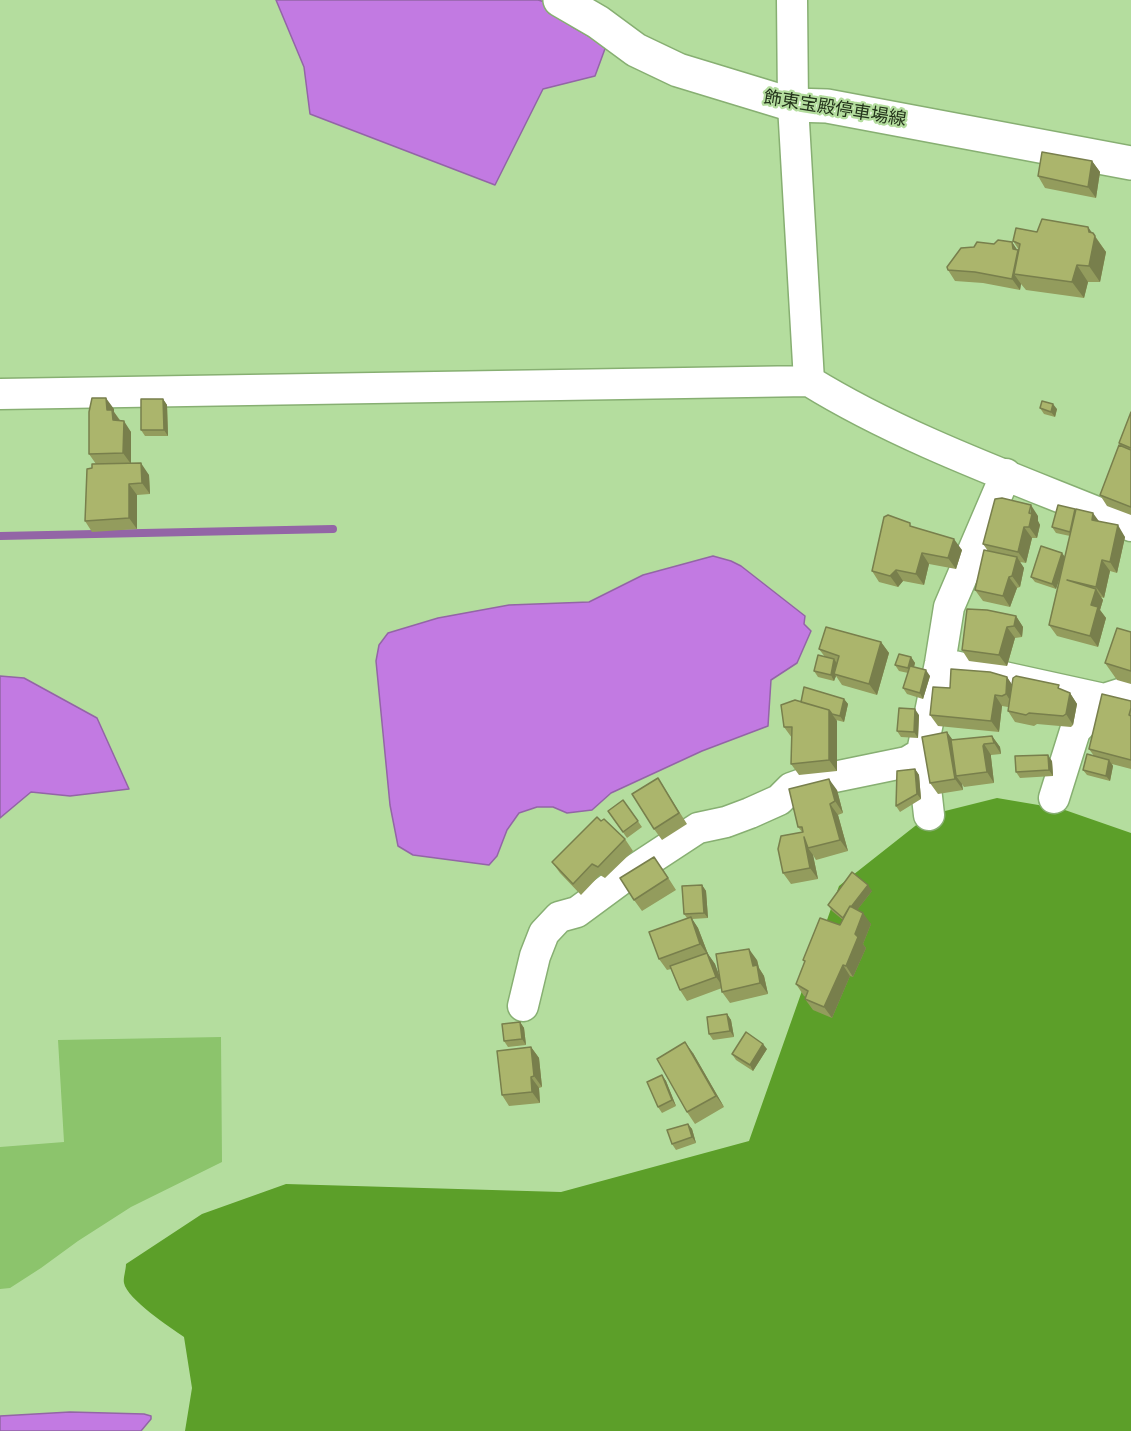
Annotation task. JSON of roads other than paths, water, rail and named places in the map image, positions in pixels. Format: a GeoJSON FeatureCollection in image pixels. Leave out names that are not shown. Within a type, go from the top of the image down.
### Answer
{"type":"FeatureCollection","features":[{"type":"Feature","properties":{"kind":"main road","name":"飾東宝殿停車場線"},"geometry":{"type":"LineString","coordinates":[[560,0],[598,22],[636,50],[678,70],[793,105],[827,106],[1131,163]]}},
{"type":"Feature","properties":{"kind":"street"},"geometry":{"type":"LineString","coordinates":[[792,0],[793,105],[809,381]]}},
{"type":"Feature","properties":{"kind":"street"},"geometry":{"type":"LineString","coordinates":[[0,394],[809,381],[832,395],[925,441],[1131,526]]}},
{"type":"Feature","properties":{"kind":"street"},"geometry":{"type":"LineString","coordinates":[[929,815],[922,753],[949,607],[1006,474]]}},
{"type":"Feature","properties":{"kind":"street"},"geometry":{"type":"LineString","coordinates":[[940,663],[1118,696]]}},
{"type":"Feature","properties":{"kind":"street"},"geometry":{"type":"LineString","coordinates":[[1054,798],[1075,731],[1118,696]]}},
{"type":"Feature","properties":{"kind":"street"},"geometry":{"type":"LineString","coordinates":[[523,1006],[540,921],[577,912],[634,870],[699,828],[726,822],[750,813],[779,800],[791,788],[805,783],[907,762],[922,753]]}},
{"type":"Feature","properties":{"kind":"waterway"},"geometry":{"type":"LineString","coordinates":[[0,536],[333,529]]}}]}
